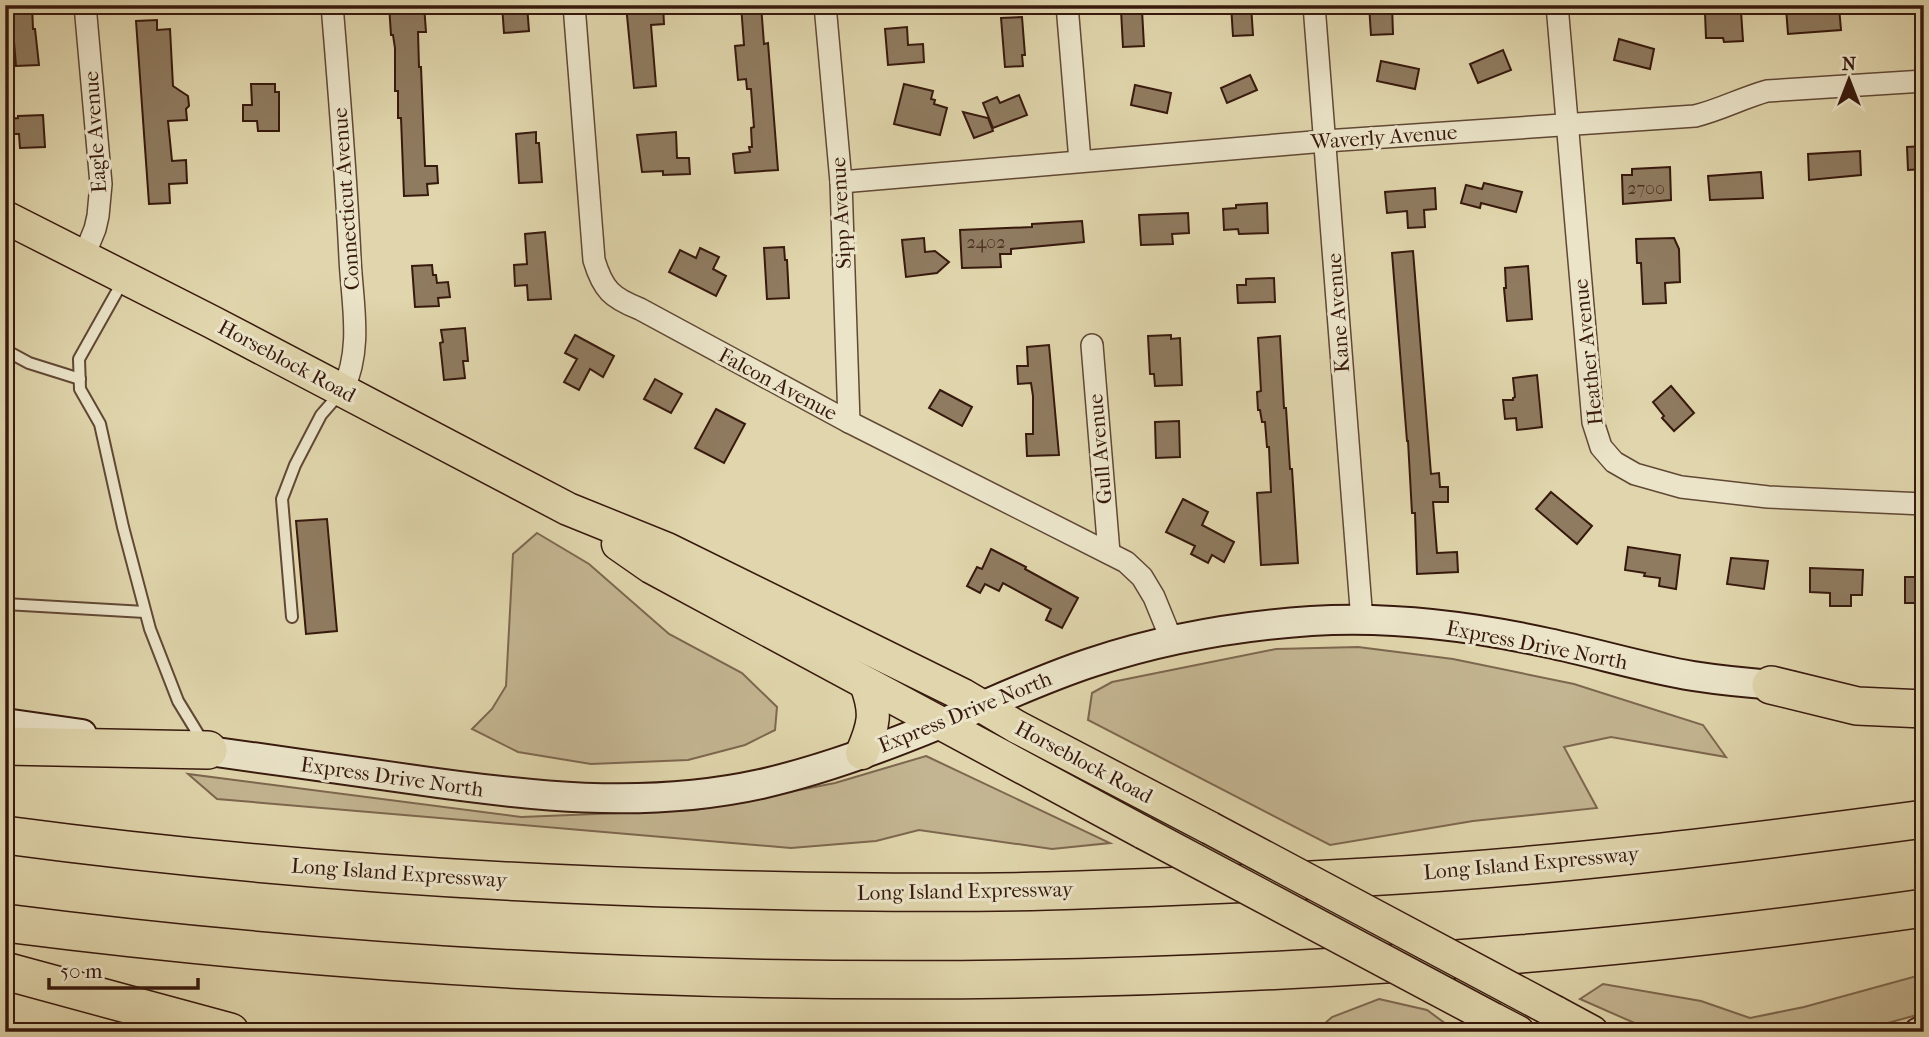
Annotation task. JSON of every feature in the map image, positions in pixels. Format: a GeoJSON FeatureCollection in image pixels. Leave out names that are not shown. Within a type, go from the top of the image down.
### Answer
{"type":"FeatureCollection","features":[{"type":"Feature","properties":{"kind":"highway"},"geometry":{"type":"LineString","coordinates":[[1771,685],[1857,706],[1924,709]]}},
{"type":"Feature","properties":{"kind":"highway"},"geometry":{"type":"LineString","coordinates":[[5,746],[208,750]]}},
{"type":"Feature","properties":{"kind":"highway","name":"Long Island Expressway"},"geometry":{"type":"LineString","coordinates":[[5,835],[333,869],[617,887],[903,892],[1046,891],[1369,877],[1657,852],[1924,819]]}},
{"type":"Feature","properties":{"kind":"highway"},"geometry":{"type":"LineString","coordinates":[[5,923],[338,958],[481,967],[771,979],[927,980],[1201,974],[1345,967],[1509,955],[1808,924],[1924,908]]}},
{"type":"Feature","properties":{"kind":"highway"},"geometry":{"type":"LineString","coordinates":[[5,971],[230,1032]]}},
{"type":"Feature","properties":{"kind":"main road","name":"Horseblock Road"},"geometry":{"type":"LineString","coordinates":[[5,217],[568,509],[667,549],[963,695],[1017,727],[1592,1032]]}},
{"type":"Feature","properties":{"kind":"main road","name":"Horseblock Road"},"geometry":{"type":"LineString","coordinates":[[568,509],[651,566],[866,684],[1505,1025]]}},
{"type":"Feature","properties":{"kind":"main road","name":"Express Drive North"},"geometry":{"type":"LineString","coordinates":[[5,723],[530,795],[621,800],[709,793],[814,770],[942,723],[1090,663],[1172,641],[1315,621],[1420,623],[1479,630],[1547,642],[1691,676],[1771,685],[1924,693]]}},
{"type":"Feature","properties":{"kind":"main road"},"geometry":{"type":"LineString","coordinates":[[862,753],[874,723],[872,700],[866,684]]}},
{"type":"Feature","properties":{"kind":"main road"},"geometry":{"type":"LineString","coordinates":[[1919,1032],[1924,1030]]}},
{"type":"Feature","properties":{"kind":"street","name":"Eagle Avenue"},"geometry":{"type":"LineString","coordinates":[[84,257],[95,229],[101,191],[85,5]]}},
{"type":"Feature","properties":{"kind":"street","name":"Connecticut Avenue"},"geometry":{"type":"LineString","coordinates":[[332,5],[346,166],[355,321],[354,359],[343,390]]}},
{"type":"Feature","properties":{"kind":"street","name":"Falcon Avenue"},"geometry":{"type":"LineString","coordinates":[[574,5],[594,260],[600,280],[619,301],[640,309],[849,422],[1126,562],[1142,577],[1154,597],[1172,641]]}},
{"type":"Feature","properties":{"kind":"street","name":"Sipp Avenue"},"geometry":{"type":"LineString","coordinates":[[825,5],[841,182],[849,422]]}},
{"type":"Feature","properties":{"kind":"street"},"geometry":{"type":"LineString","coordinates":[[1067,5],[1080,161]]}},
{"type":"Feature","properties":{"kind":"street","name":"Kane Avenue"},"geometry":{"type":"LineString","coordinates":[[1314,5],[1362,621]]}},
{"type":"Feature","properties":{"kind":"street","name":"Heather Avenue"},"geometry":{"type":"LineString","coordinates":[[1557,5],[1593,422],[1601,447],[1614,462],[1636,474],[1681,487],[1768,497],[1924,504]]}},
{"type":"Feature","properties":{"kind":"street","name":"Waverly Avenue"},"geometry":{"type":"LineString","coordinates":[[841,182],[1325,141],[1695,117],[1767,91],[1924,82]]}},
{"type":"Feature","properties":{"kind":"street","name":"Gull Avenue"},"geometry":{"type":"LineString","coordinates":[[1092,345],[1109,553]]}},
{"type":"Feature","properties":{"kind":"lane"},"geometry":{"type":"LineString","coordinates":[[125,278],[79,359],[80,389],[100,424],[122,527],[145,612],[178,701],[208,750]]}},
{"type":"Feature","properties":{"kind":"lane"},"geometry":{"type":"LineString","coordinates":[[5,350],[29,363],[80,379]]}},
{"type":"Feature","properties":{"kind":"lane"},"geometry":{"type":"LineString","coordinates":[[292,617],[282,499],[295,465],[321,415],[343,390]]}},
{"type":"Feature","properties":{"kind":"lane"},"geometry":{"type":"LineString","coordinates":[[5,604],[145,612]]}},
{"type":"Feature","properties":{"kind":"shaded area"},"geometry":{"type":"Polygon","coordinates":[[[537,533],[589,564],[669,634],[742,673],[777,707],[775,730],[745,745],[688,760],[591,764],[518,752],[472,729],[492,709],[506,686],[513,554],[537,533]]]}},
{"type":"Feature","properties":{"kind":"shaded area"},"geometry":{"type":"Polygon","coordinates":[[[1358,647],[1453,659],[1574,684],[1703,725],[1726,757],[1611,737],[1564,747],[1597,808],[1473,821],[1330,845],[1088,720],[1092,693],[1112,682],[1276,649],[1358,647]]]}},
{"type":"Feature","properties":{"kind":"shaded area"},"geometry":{"type":"Polygon","coordinates":[[[926,756],[1110,843],[1052,849],[919,830],[876,841],[791,848],[217,799],[188,774],[521,817],[696,810],[835,783],[926,756]]]}},
{"type":"Feature","properties":{"kind":"shaded area"},"geometry":{"type":"Polygon","coordinates":[[[1924,974],[1924,1013],[1855,1032],[1655,1032],[1580,999],[1603,984],[1701,1001],[1750,1018],[1804,1007],[1924,974]]]}},
{"type":"Feature","properties":{"kind":"shaded area"},"geometry":{"type":"Polygon","coordinates":[[[1379,999],[1427,1010],[1457,1032],[1315,1032],[1332,1017],[1379,999]]]}},
{"type":"Feature","properties":{"kind":"building"},"geometry":{"type":"Polygon","coordinates":[[[11,5],[32,5],[39,65],[16,66],[11,5]]]}},
{"type":"Feature","properties":{"kind":"building"},"geometry":{"type":"Polygon","coordinates":[[[389,5],[424,5],[426,32],[418,32],[425,166],[437,166],[438,183],[427,184],[428,195],[404,196],[401,118],[398,118],[398,91],[395,91],[395,48],[391,35],[389,5]]]}},
{"type":"Feature","properties":{"kind":"building"},"geometry":{"type":"Polygon","coordinates":[[[502,5],[527,5],[529,31],[504,33],[502,5]]]}},
{"type":"Feature","properties":{"kind":"building"},"geometry":{"type":"Polygon","coordinates":[[[626,5],[663,5],[664,24],[651,25],[656,86],[634,88],[626,5]]]}},
{"type":"Feature","properties":{"kind":"building"},"geometry":{"type":"Polygon","coordinates":[[[741,5],[761,5],[764,44],[768,43],[778,170],[735,173],[733,154],[750,152],[751,128],[754,127],[751,89],[747,89],[746,79],[738,80],[735,46],[744,45],[741,5]]]}},
{"type":"Feature","properties":{"kind":"building"},"geometry":{"type":"Polygon","coordinates":[[[1231,5],[1251,5],[1253,35],[1233,36],[1231,5]]]}},
{"type":"Feature","properties":{"kind":"building"},"geometry":{"type":"Polygon","coordinates":[[[1369,5],[1392,5],[1393,34],[1371,35],[1369,5]]]}},
{"type":"Feature","properties":{"kind":"building"},"geometry":{"type":"Polygon","coordinates":[[[1839,7],[1841,30],[1788,34],[1786,8],[1839,7]]]}},
{"type":"Feature","properties":{"kind":"building"},"geometry":{"type":"Polygon","coordinates":[[[1121,10],[1142,10],[1144,46],[1123,47],[1121,10]]]}},
{"type":"Feature","properties":{"kind":"building"},"geometry":{"type":"Polygon","coordinates":[[[1741,11],[1743,41],[1724,42],[1723,38],[1706,38],[1705,13],[1741,11]]]}},
{"type":"Feature","properties":{"kind":"building"},"geometry":{"type":"Polygon","coordinates":[[[1022,17],[1025,55],[1022,55],[1023,66],[1005,67],[1001,18],[1022,17]]]}},
{"type":"Feature","properties":{"kind":"building"},"geometry":{"type":"Polygon","coordinates":[[[157,20],[157,30],[170,29],[173,86],[188,96],[187,120],[168,121],[172,161],[186,160],[187,183],[169,184],[170,203],[149,204],[136,21],[157,20]]]}},
{"type":"Feature","properties":{"kind":"building"},"geometry":{"type":"Polygon","coordinates":[[[907,27],[908,45],[923,44],[924,62],[888,65],[885,29],[907,27]]]}},
{"type":"Feature","properties":{"kind":"building"},"geometry":{"type":"Polygon","coordinates":[[[1619,39],[1654,49],[1650,69],[1614,60],[1619,39]]]}},
{"type":"Feature","properties":{"kind":"building"},"geometry":{"type":"Polygon","coordinates":[[[1503,50],[1511,70],[1478,83],[1470,64],[1503,50]]]}},
{"type":"Feature","properties":{"kind":"building"},"geometry":{"type":"Polygon","coordinates":[[[1381,61],[1419,69],[1415,89],[1377,81],[1381,61]]]}},
{"type":"Feature","properties":{"kind":"building"},"geometry":{"type":"Polygon","coordinates":[[[1250,75],[1257,90],[1227,103],[1221,88],[1250,75]]]}},
{"type":"Feature","properties":{"kind":"building"},"geometry":{"type":"Polygon","coordinates":[[[251,84],[275,84],[275,92],[279,92],[279,131],[258,131],[257,121],[243,121],[243,105],[252,105],[251,84]]]}},
{"type":"Feature","properties":{"kind":"building"},"geometry":{"type":"Polygon","coordinates":[[[904,84],[933,91],[931,99],[935,100],[934,104],[947,108],[940,135],[894,124],[904,84]]]}},
{"type":"Feature","properties":{"kind":"building"},"geometry":{"type":"Polygon","coordinates":[[[1135,85],[1171,93],[1167,113],[1131,105],[1135,85]]]}},
{"type":"Feature","properties":{"kind":"building"},"geometry":{"type":"Polygon","coordinates":[[[1019,95],[1027,115],[993,128],[983,103],[997,97],[1000,103],[1019,95]]]}},
{"type":"Feature","properties":{"kind":"building"},"geometry":{"type":"Polygon","coordinates":[[[963,112],[988,118],[993,131],[974,138],[963,112]]]}},
{"type":"Feature","properties":{"kind":"building"},"geometry":{"type":"Polygon","coordinates":[[[43,115],[45,147],[20,148],[19,134],[10,134],[9,119],[43,115]]]}},
{"type":"Feature","properties":{"kind":"building"},"geometry":{"type":"Polygon","coordinates":[[[536,132],[542,182],[519,183],[516,134],[536,132]]]}},
{"type":"Feature","properties":{"kind":"building"},"geometry":{"type":"Polygon","coordinates":[[[676,132],[677,158],[689,158],[690,174],[663,175],[663,171],[642,172],[637,135],[676,132]]]}},
{"type":"Feature","properties":{"kind":"building"},"geometry":{"type":"Polygon","coordinates":[[[1924,146],[1924,169],[1908,170],[1907,147],[1924,146]]]}},
{"type":"Feature","properties":{"kind":"building"},"geometry":{"type":"Polygon","coordinates":[[[1860,151],[1861,175],[1809,180],[1808,154],[1860,151]]]}},
{"type":"Feature","properties":{"kind":"building"},"geometry":{"type":"Polygon","coordinates":[[[1670,167],[1671,200],[1623,204],[1622,175],[1632,175],[1632,169],[1670,167]]]}},
{"type":"Feature","properties":{"kind":"building"},"geometry":{"type":"Polygon","coordinates":[[[1761,172],[1763,198],[1710,200],[1708,176],[1761,172]]]}},
{"type":"Feature","properties":{"kind":"building"},"geometry":{"type":"Polygon","coordinates":[[[1484,183],[1522,192],[1516,212],[1481,203],[1480,208],[1461,203],[1466,185],[1482,189],[1484,183]]]}},
{"type":"Feature","properties":{"kind":"building"},"geometry":{"type":"Polygon","coordinates":[[[1435,188],[1436,209],[1424,210],[1425,227],[1408,228],[1407,211],[1387,213],[1385,192],[1435,188]]]}},
{"type":"Feature","properties":{"kind":"building"},"geometry":{"type":"Polygon","coordinates":[[[1267,203],[1268,233],[1239,234],[1238,229],[1224,230],[1223,209],[1236,208],[1236,205],[1267,203]]]}},
{"type":"Feature","properties":{"kind":"building"},"geometry":{"type":"Polygon","coordinates":[[[1188,213],[1189,233],[1172,234],[1173,244],[1141,245],[1139,215],[1188,213]]]}},
{"type":"Feature","properties":{"kind":"building"},"geometry":{"type":"Polygon","coordinates":[[[1082,221],[1084,242],[1011,249],[1011,254],[1000,254],[1001,267],[962,268],[960,230],[1032,227],[1032,224],[1082,221]]]}},
{"type":"Feature","properties":{"kind":"building"},"geometry":{"type":"Polygon","coordinates":[[[545,232],[551,299],[528,300],[527,285],[515,286],[514,265],[527,264],[525,234],[545,232]]]}},
{"type":"Feature","properties":{"kind":"building"},"geometry":{"type":"Polygon","coordinates":[[[924,238],[925,252],[935,251],[949,262],[937,273],[906,277],[902,240],[924,238]]]}},
{"type":"Feature","properties":{"kind":"building"},"geometry":{"type":"Polygon","coordinates":[[[1674,238],[1679,249],[1680,282],[1665,283],[1666,303],[1643,304],[1641,263],[1637,263],[1636,239],[1674,238]]]}},
{"type":"Feature","properties":{"kind":"building"},"geometry":{"type":"Polygon","coordinates":[[[784,247],[789,298],[767,299],[764,248],[784,247]]]}},
{"type":"Feature","properties":{"kind":"building"},"geometry":{"type":"Polygon","coordinates":[[[700,248],[719,257],[713,269],[726,276],[716,296],[669,272],[680,250],[696,258],[700,248]]]}},
{"type":"Feature","properties":{"kind":"building"},"geometry":{"type":"Polygon","coordinates":[[[1413,251],[1431,474],[1439,473],[1440,487],[1448,487],[1448,502],[1433,502],[1437,553],[1457,552],[1458,572],[1417,574],[1415,513],[1412,513],[1392,253],[1413,251]]]}},
{"type":"Feature","properties":{"kind":"building"},"geometry":{"type":"Polygon","coordinates":[[[432,265],[437,283],[448,282],[450,297],[438,298],[439,306],[415,307],[412,266],[432,265]]]}},
{"type":"Feature","properties":{"kind":"building"},"geometry":{"type":"Polygon","coordinates":[[[1528,266],[1532,319],[1507,321],[1505,268],[1528,266]]]}},
{"type":"Feature","properties":{"kind":"building"},"geometry":{"type":"Polygon","coordinates":[[[1274,278],[1275,302],[1238,303],[1237,285],[1246,285],[1246,279],[1274,278]]]}},
{"type":"Feature","properties":{"kind":"building"},"geometry":{"type":"Polygon","coordinates":[[[465,328],[468,361],[463,361],[465,378],[444,380],[441,330],[465,328]]]}},
{"type":"Feature","properties":{"kind":"building"},"geometry":{"type":"Polygon","coordinates":[[[575,335],[614,356],[603,377],[590,369],[579,390],[564,382],[577,359],[565,353],[575,335]]]}},
{"type":"Feature","properties":{"kind":"building"},"geometry":{"type":"Polygon","coordinates":[[[1171,335],[1171,339],[1180,338],[1182,385],[1155,386],[1154,374],[1150,374],[1148,336],[1171,335]]]}},
{"type":"Feature","properties":{"kind":"building"},"geometry":{"type":"Polygon","coordinates":[[[1280,336],[1298,563],[1261,565],[1257,493],[1271,492],[1269,447],[1265,422],[1262,422],[1258,410],[1257,392],[1261,391],[1258,338],[1280,336]]]}},
{"type":"Feature","properties":{"kind":"building"},"geometry":{"type":"Polygon","coordinates":[[[1049,345],[1059,455],[1027,456],[1026,434],[1033,434],[1033,396],[1031,383],[1018,384],[1017,366],[1028,366],[1027,347],[1049,345]]]}},
{"type":"Feature","properties":{"kind":"building"},"geometry":{"type":"Polygon","coordinates":[[[1537,375],[1542,427],[1517,430],[1516,418],[1505,419],[1503,400],[1513,400],[1515,397],[1513,378],[1537,375]]]}},
{"type":"Feature","properties":{"kind":"building"},"geometry":{"type":"Polygon","coordinates":[[[655,379],[682,394],[671,413],[644,399],[655,379]]]}},
{"type":"Feature","properties":{"kind":"building"},"geometry":{"type":"Polygon","coordinates":[[[1671,386],[1694,413],[1674,431],[1653,402],[1671,386]]]}},
{"type":"Feature","properties":{"kind":"building"},"geometry":{"type":"Polygon","coordinates":[[[940,390],[972,407],[962,426],[929,408],[940,390]]]}},
{"type":"Feature","properties":{"kind":"building"},"geometry":{"type":"Polygon","coordinates":[[[716,409],[745,424],[724,463],[695,448],[716,409]]]}},
{"type":"Feature","properties":{"kind":"building"},"geometry":{"type":"Polygon","coordinates":[[[1179,421],[1180,457],[1156,458],[1155,422],[1179,421]]]}},
{"type":"Feature","properties":{"kind":"building"},"geometry":{"type":"Polygon","coordinates":[[[1551,492],[1592,526],[1577,544],[1536,509],[1551,492]]]}},
{"type":"Feature","properties":{"kind":"building"},"geometry":{"type":"Polygon","coordinates":[[[1183,499],[1208,512],[1202,525],[1234,542],[1224,562],[1212,555],[1208,563],[1191,554],[1195,546],[1166,532],[1183,499]]]}},
{"type":"Feature","properties":{"kind":"building"},"geometry":{"type":"Polygon","coordinates":[[[327,519],[337,631],[306,634],[296,521],[327,519]]]}},
{"type":"Feature","properties":{"kind":"building"},"geometry":{"type":"Polygon","coordinates":[[[1628,547],[1680,555],[1676,589],[1659,586],[1660,578],[1625,570],[1628,547]]]}},
{"type":"Feature","properties":{"kind":"building"},"geometry":{"type":"Polygon","coordinates":[[[991,549],[1078,598],[1062,628],[1046,620],[1051,609],[1003,583],[999,591],[985,584],[980,593],[967,586],[977,567],[982,569],[991,549]]]}},
{"type":"Feature","properties":{"kind":"building"},"geometry":{"type":"Polygon","coordinates":[[[1731,558],[1768,561],[1764,589],[1727,584],[1731,558]]]}},
{"type":"Feature","properties":{"kind":"building"},"geometry":{"type":"Polygon","coordinates":[[[1810,568],[1863,570],[1862,595],[1851,595],[1851,606],[1830,606],[1830,593],[1810,592],[1810,568]]]}},
{"type":"Feature","properties":{"kind":"building"},"geometry":{"type":"Polygon","coordinates":[[[1905,577],[1924,577],[1924,603],[1905,603],[1905,577]]]}}]}
